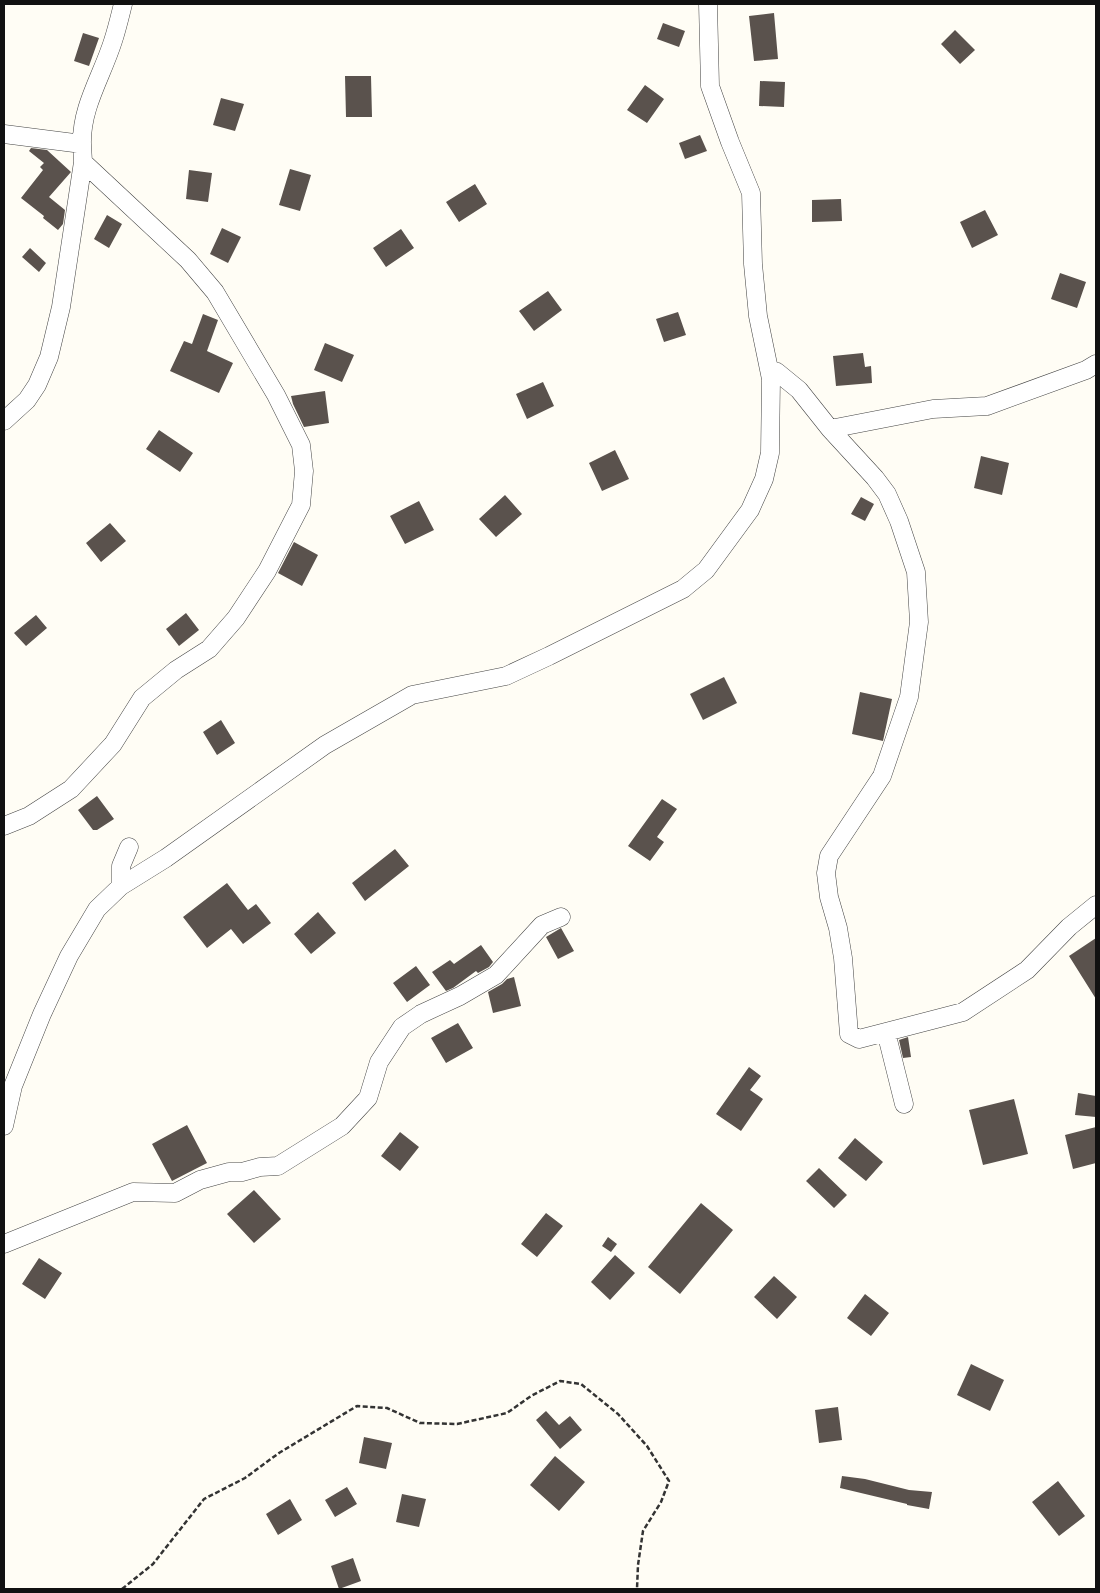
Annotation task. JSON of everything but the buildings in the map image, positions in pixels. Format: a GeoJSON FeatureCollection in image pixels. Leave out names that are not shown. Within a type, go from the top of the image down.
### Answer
{"type":"FeatureCollection","features":[{"type":"Feature","properties":{"kind":"street"},"geometry":{"type":"LineString","coordinates":[[4,421],[28,400],[37,385],[49,357],[61,307],[83,162],[82,131],[84,117],[113,42],[123,4]]}},
{"type":"Feature","properties":{"kind":"street"},"geometry":{"type":"LineString","coordinates":[[4,1126],[13,1086],[42,1014],[70,956],[97,909],[121,886],[166,858],[325,745],[412,695],[506,676],[683,589],[706,570],[750,510],[764,479],[770,453],[771,379],[758,316],[751,193],[710,86],[708,4]]}},
{"type":"Feature","properties":{"kind":"street"},"geometry":{"type":"LineString","coordinates":[[4,134],[82,144]]}},
{"type":"Feature","properties":{"kind":"street"},"geometry":{"type":"LineString","coordinates":[[4,826],[28,816],[71,789],[113,744],[142,698],[176,670],[209,649],[236,618],[267,571],[301,505],[304,471],[300,445],[276,395],[215,292],[188,260],[83,162]]}},
{"type":"Feature","properties":{"kind":"street"},"geometry":{"type":"LineString","coordinates":[[830,429],[934,409],[986,406],[1086,370],[1096,364]]}},
{"type":"Feature","properties":{"kind":"street"},"geometry":{"type":"LineString","coordinates":[[771,379],[778,372],[785,377],[887,494],[899,521],[916,572],[919,622],[909,697],[882,776],[829,856],[826,873],[829,897],[838,928],[843,958],[848,1034],[859,1039],[964,1012],[1027,970],[1069,927],[1096,905]]}},
{"type":"Feature","properties":{"kind":"street"},"geometry":{"type":"LineString","coordinates":[[121,886],[121,866],[129,847]]}},
{"type":"Feature","properties":{"kind":"street"},"geometry":{"type":"LineString","coordinates":[[4,1244],[132,1192],[175,1193],[200,1180],[229,1172],[242,1172],[278,1166],[342,1126],[368,1098],[378,1062],[402,1027],[420,1014],[460,996],[496,975],[542,926],[561,917]]}},
{"type":"Feature","properties":{"kind":"street"},"geometry":{"type":"LineString","coordinates":[[886,1032],[904,1104]]}},
{"type":"Feature","properties":{"kind":"path"},"geometry":{"type":"LineString","coordinates":[[122,1589],[153,1564],[204,1499],[245,1478],[279,1453],[357,1406],[387,1408],[420,1423],[457,1424],[507,1413],[531,1396],[560,1381],[581,1384],[618,1414],[647,1446],[669,1481],[661,1502],[642,1531],[637,1589]]}}]}
